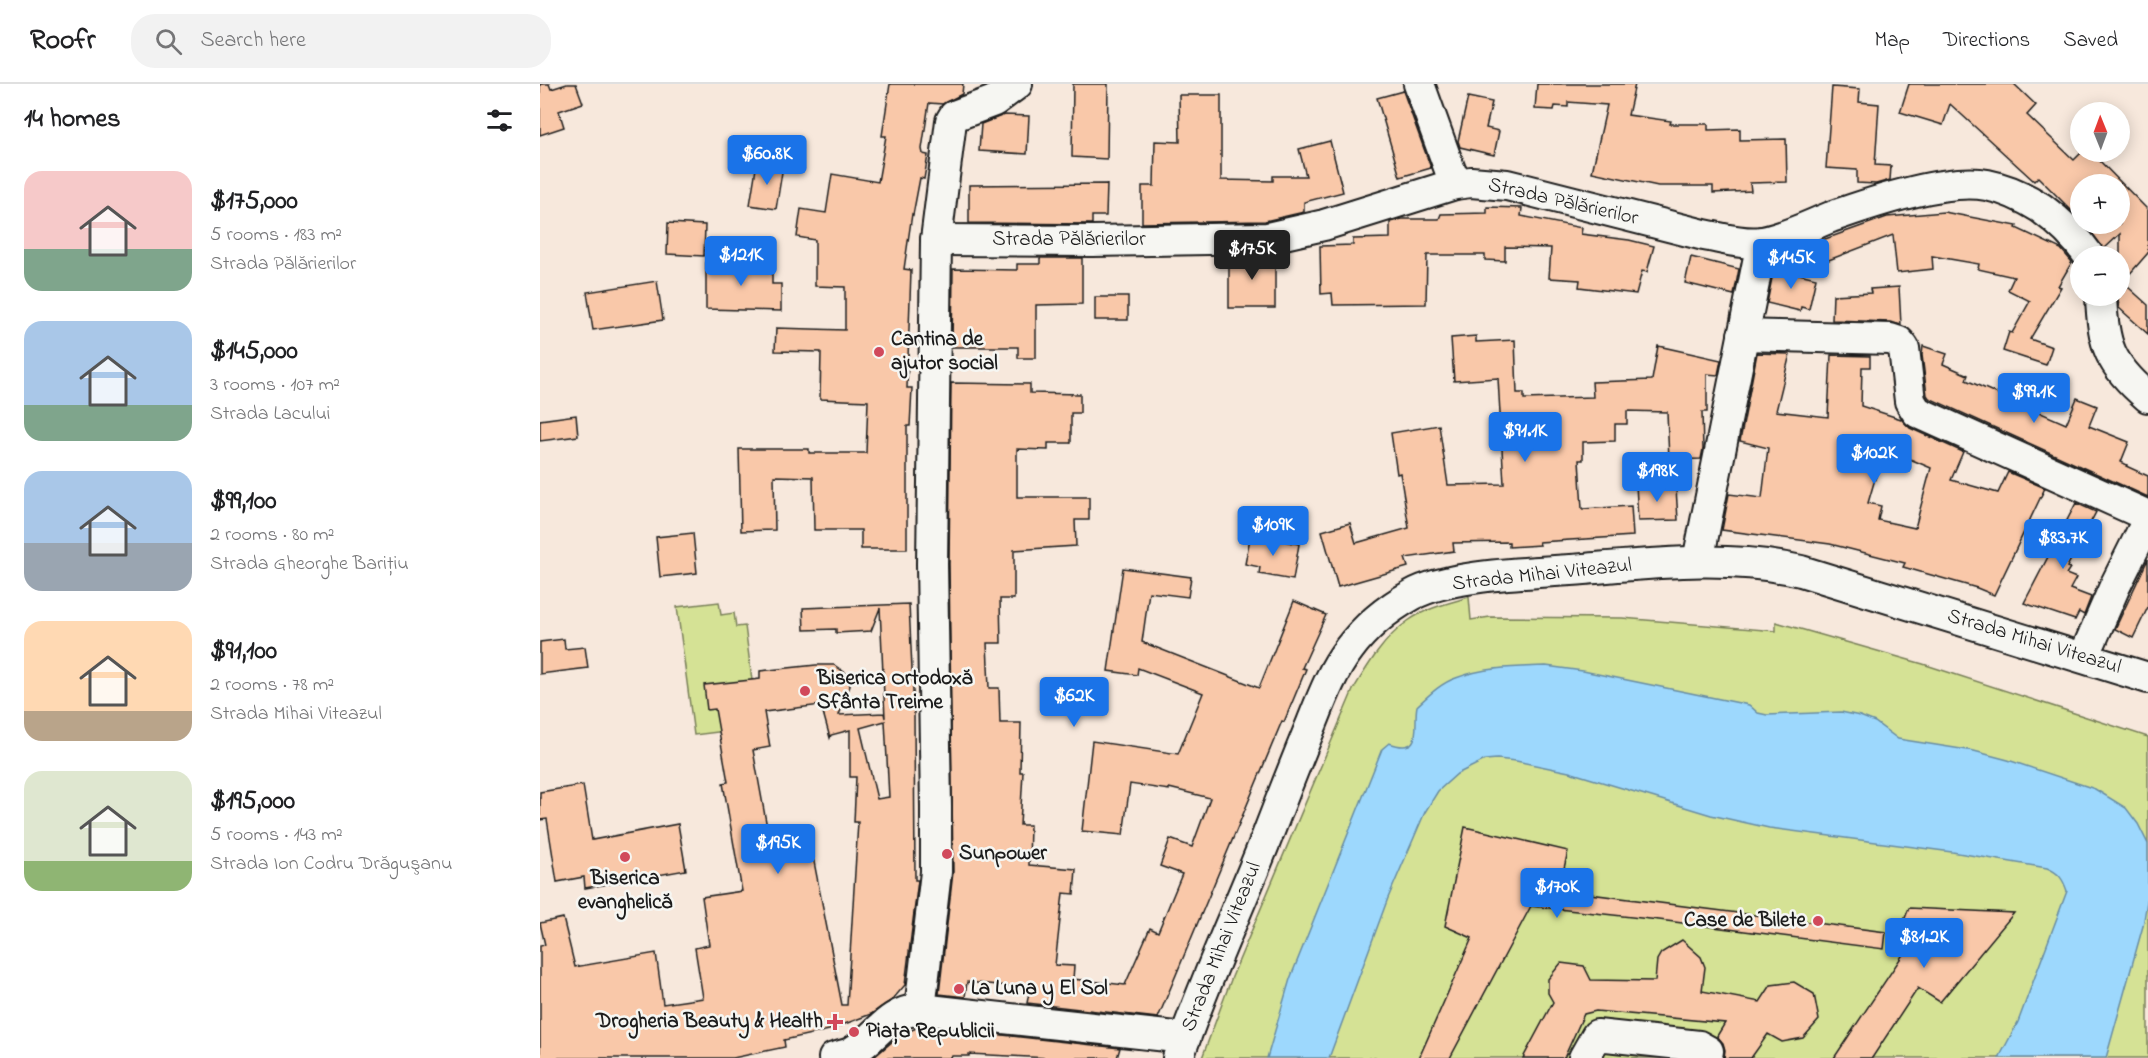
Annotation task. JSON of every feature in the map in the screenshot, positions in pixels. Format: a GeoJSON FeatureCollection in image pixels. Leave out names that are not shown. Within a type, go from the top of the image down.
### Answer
{"type":"FeatureCollection","features":[{"type":"Feature","properties":{"kind":"street"},"geometry":{"type":"LineString","coordinates":[[920,1009],[936,872],[932,553],[936,240],[963,115],[994,101],[1017,84]]}},
{"type":"Feature","properties":{"kind":"street"},"geometry":{"type":"LineString","coordinates":[[1419,84],[1455,184]]}},
{"type":"Feature","properties":{"kind":"street","name":"Strada Pălărierilor"},"geometry":{"type":"LineString","coordinates":[[936,240],[1093,241],[1267,238],[1324,225],[1455,184],[1472,182],[1507,185],[1704,235],[1730,240],[1762,242],[1900,195],[1960,184],[1985,184],[2009,190],[2029,200],[2069,231],[2081,246]]}},
{"type":"Feature","properties":{"kind":"street"},"geometry":{"type":"LineString","coordinates":[[1698,561],[1762,242]]}},
{"type":"Feature","properties":{"kind":"street"},"geometry":{"type":"LineString","coordinates":[[2103,306],[2104,333],[2109,353],[2118,368],[2148,397]]}},
{"type":"Feature","properties":{"kind":"street"},"geometry":{"type":"LineString","coordinates":[[1743,335],[1890,339],[1899,342],[1904,348],[1910,401],[1917,412],[2148,518],[2084,657]]}},
{"type":"Feature","properties":{"kind":"street","name":"Strada Mihai Viteazul"},"geometry":{"type":"LineString","coordinates":[[1182,1048],[1331,679],[1349,649],[1385,611],[1414,594],[1447,584],[1481,578],[1698,561],[1754,563],[1801,571],[2148,678]]}},
{"type":"Feature","properties":{"kind":"street"},"geometry":{"type":"LineString","coordinates":[[845,1056],[903,1012],[920,1009],[1182,1048]]}},
{"type":"Feature","properties":{"kind":"street"},"geometry":{"type":"LineString","coordinates":[[1584,1058],[1596,1035],[1700,1052]]}},
{"type":"Feature","properties":{"kind":"green space"},"geometry":{"type":"Polygon","coordinates":[[[1469,597],[1471,620],[1490,617],[1622,618],[1776,631],[1776,622],[1923,664],[2148,737],[2148,1058],[1202,1058],[1232,977],[1353,690],[1377,652],[1399,628],[1422,613],[1469,597]]]}},
{"type":"Feature","properties":{"kind":"green space"},"geometry":{"type":"Polygon","coordinates":[[[719,602],[721,615],[734,613],[736,627],[745,626],[758,727],[694,735],[677,607],[719,602]]]}},
{"type":"Feature","properties":{"kind":"water"},"geometry":{"type":"Polygon","coordinates":[[[1546,666],[1583,671],[1749,705],[1758,713],[1767,715],[1841,712],[1860,716],[1875,722],[1898,739],[1974,751],[2008,760],[2095,789],[2126,808],[2138,824],[2148,844],[2148,895],[2143,926],[2106,1058],[1999,1058],[2018,1022],[2067,891],[2060,877],[2047,868],[1952,852],[1769,828],[1711,815],[1569,772],[1497,759],[1485,760],[1457,774],[1438,791],[1425,812],[1388,898],[1329,1058],[1267,1058],[1290,979],[1382,749],[1389,743],[1400,746],[1413,742],[1417,706],[1445,683],[1467,674],[1489,670],[1546,666]]]}},
{"type":"Feature","properties":{"kind":"building"},"geometry":{"type":"Polygon","coordinates":[[[540,84],[549,84],[551,89],[576,84],[583,103],[559,111],[564,127],[540,135],[540,84]]]}},
{"type":"Feature","properties":{"kind":"building"},"geometry":{"type":"Polygon","coordinates":[[[890,84],[963,84],[962,94],[943,104],[929,103],[922,149],[923,154],[928,155],[924,179],[920,178],[912,214],[904,269],[911,270],[907,388],[912,388],[910,426],[907,426],[907,549],[861,549],[861,530],[814,530],[813,477],[774,476],[775,530],[741,531],[739,449],[809,449],[809,453],[866,453],[868,401],[820,399],[821,352],[775,351],[776,328],[845,330],[845,287],[815,286],[815,240],[797,237],[801,209],[826,213],[832,174],[878,182],[886,136],[882,136],[890,84]]]}},
{"type":"Feature","properties":{"kind":"building"},"geometry":{"type":"Polygon","coordinates":[[[1073,84],[1108,84],[1107,159],[1072,157],[1073,84]]]}},
{"type":"Feature","properties":{"kind":"building"},"geometry":{"type":"Polygon","coordinates":[[[1537,84],[1635,84],[1628,115],[1671,121],[1670,124],[1708,124],[1708,130],[1740,129],[1740,140],[1786,139],[1787,182],[1750,183],[1751,191],[1713,193],[1713,186],[1658,186],[1592,172],[1607,105],[1568,102],[1568,107],[1555,106],[1554,110],[1535,109],[1537,84]]]}},
{"type":"Feature","properties":{"kind":"building"},"geometry":{"type":"Polygon","coordinates":[[[1909,84],[2014,84],[2036,105],[2027,115],[2070,156],[2070,162],[2101,162],[2113,174],[2070,174],[2070,209],[2038,177],[2034,181],[1950,104],[1943,125],[1900,112],[1909,84]]]}},
{"type":"Feature","properties":{"kind":"building"},"geometry":{"type":"Polygon","coordinates":[[[1832,87],[1860,89],[1859,102],[1879,104],[1875,165],[1891,166],[1890,180],[1876,184],[1857,183],[1857,170],[1826,168],[1832,87]]]}},
{"type":"Feature","properties":{"kind":"building"},"geometry":{"type":"Polygon","coordinates":[[[1403,91],[1431,168],[1400,177],[1377,98],[1403,91]]]}},
{"type":"Feature","properties":{"kind":"building"},"geometry":{"type":"Polygon","coordinates":[[[1179,95],[1221,95],[1221,180],[1273,181],[1273,176],[1306,176],[1299,149],[1330,141],[1343,192],[1304,202],[1304,212],[1265,221],[1142,223],[1142,186],[1154,186],[1155,141],[1180,142],[1179,95]]]}},
{"type":"Feature","properties":{"kind":"building"},"geometry":{"type":"Polygon","coordinates":[[[1468,97],[1492,102],[1486,128],[1499,131],[1494,155],[1460,147],[1458,141],[1468,97]]]}},
{"type":"Feature","properties":{"kind":"building"},"geometry":{"type":"Polygon","coordinates":[[[1004,115],[1029,116],[1027,154],[979,151],[981,124],[1004,115]]]}},
{"type":"Feature","properties":{"kind":"building"},"geometry":{"type":"Polygon","coordinates":[[[757,162],[783,166],[776,209],[750,205],[757,162]]]}},
{"type":"Feature","properties":{"kind":"building"},"geometry":{"type":"Polygon","coordinates":[[[1107,184],[1106,216],[1092,216],[1092,224],[969,223],[969,185],[1107,184]]]}},
{"type":"Feature","properties":{"kind":"building"},"geometry":{"type":"Polygon","coordinates":[[[2130,192],[2148,210],[2148,253],[2130,274],[2130,246],[2120,246],[2120,234],[2130,234],[2130,192]]]}},
{"type":"Feature","properties":{"kind":"building"},"geometry":{"type":"Polygon","coordinates":[[[1487,207],[1522,208],[1521,216],[1582,228],[1581,234],[1629,240],[1654,246],[1647,272],[1642,271],[1636,294],[1579,287],[1580,280],[1549,278],[1551,248],[1505,247],[1505,261],[1485,260],[1485,255],[1427,255],[1426,304],[1333,305],[1332,293],[1321,294],[1320,246],[1353,245],[1353,239],[1390,238],[1390,222],[1402,219],[1439,219],[1441,214],[1487,213],[1487,207]]]}},
{"type":"Feature","properties":{"kind":"building"},"geometry":{"type":"Polygon","coordinates":[[[1944,212],[2017,226],[2016,228],[2061,249],[2070,260],[2070,265],[2058,286],[2061,287],[2030,339],[2052,347],[2046,365],[2003,351],[2009,332],[2012,333],[2030,301],[2008,290],[2014,277],[1978,269],[1979,264],[1932,256],[1933,269],[1897,273],[1893,235],[1821,263],[1814,243],[1887,217],[1944,212]]]}},
{"type":"Feature","properties":{"kind":"building"},"geometry":{"type":"Polygon","coordinates":[[[668,223],[705,225],[704,256],[667,254],[668,223]]]}},
{"type":"Feature","properties":{"kind":"building"},"geometry":{"type":"Polygon","coordinates":[[[2093,234],[2120,234],[2107,246],[2102,246],[2093,234]]]}},
{"type":"Feature","properties":{"kind":"building"},"geometry":{"type":"Polygon","coordinates":[[[1275,254],[1275,308],[1229,308],[1229,256],[1275,254]]]}},
{"type":"Feature","properties":{"kind":"building"},"geometry":{"type":"Polygon","coordinates":[[[1691,257],[1739,269],[1734,295],[1685,283],[1691,257]]]}},
{"type":"Feature","properties":{"kind":"building"},"geometry":{"type":"Polygon","coordinates":[[[1040,258],[1082,258],[1082,304],[1036,305],[1036,358],[1018,358],[1018,347],[952,347],[953,269],[1017,270],[1017,264],[1040,264],[1040,258]]]}},
{"type":"Feature","properties":{"kind":"building"},"geometry":{"type":"Polygon","coordinates":[[[706,261],[772,264],[772,284],[781,284],[781,311],[706,309],[706,261]]]}},
{"type":"Feature","properties":{"kind":"building"},"geometry":{"type":"Polygon","coordinates":[[[1774,268],[1816,278],[1809,309],[1801,307],[1800,311],[1767,303],[1774,268]]]}},
{"type":"Feature","properties":{"kind":"building"},"geometry":{"type":"Polygon","coordinates":[[[657,281],[663,320],[593,330],[587,292],[657,281]]]}},
{"type":"Feature","properties":{"kind":"building"},"geometry":{"type":"Polygon","coordinates":[[[1899,287],[1901,325],[1890,322],[1832,320],[1833,295],[1871,293],[1870,289],[1899,287]]]}},
{"type":"Feature","properties":{"kind":"building"},"geometry":{"type":"Polygon","coordinates":[[[2130,289],[2148,305],[2148,334],[2119,306],[2130,306],[2130,289]]]}},
{"type":"Feature","properties":{"kind":"building"},"geometry":{"type":"Polygon","coordinates":[[[1095,297],[1128,297],[1128,320],[1095,320],[1095,297]]]}},
{"type":"Feature","properties":{"kind":"building"},"geometry":{"type":"Polygon","coordinates":[[[1476,336],[1476,342],[1515,340],[1517,393],[1524,393],[1524,399],[1593,397],[1592,382],[1652,380],[1658,346],[1721,360],[1718,375],[1707,374],[1707,412],[1702,412],[1701,459],[1669,460],[1667,412],[1627,411],[1627,424],[1615,424],[1615,441],[1583,442],[1583,460],[1579,460],[1582,509],[1631,506],[1633,536],[1539,542],[1540,545],[1509,547],[1509,542],[1453,543],[1454,551],[1405,558],[1408,567],[1338,587],[1322,531],[1350,523],[1356,543],[1409,528],[1391,433],[1439,425],[1448,485],[1504,484],[1498,378],[1454,381],[1451,338],[1476,336]]]}},
{"type":"Feature","properties":{"kind":"building"},"geometry":{"type":"Polygon","coordinates":[[[1923,346],[1947,354],[1943,364],[1968,375],[1966,380],[2066,424],[2077,398],[2097,406],[2089,426],[2129,442],[2121,462],[2148,476],[2148,497],[1929,398],[1922,355],[1923,346]]]}},
{"type":"Feature","properties":{"kind":"building"},"geometry":{"type":"Polygon","coordinates":[[[1757,353],[1790,354],[1776,411],[1828,417],[1831,355],[1870,356],[1870,367],[1862,367],[1861,406],[1901,419],[1910,428],[1963,452],[1951,480],[1998,493],[2008,472],[2045,488],[1994,595],[1903,567],[1905,563],[1830,544],[1722,530],[1729,494],[1762,498],[1768,448],[1740,441],[1757,353]],[[1884,448],[1868,503],[1881,506],[1878,520],[1915,528],[1931,468],[1884,448]]]}},
{"type":"Feature","properties":{"kind":"building"},"geometry":{"type":"Polygon","coordinates":[[[951,383],[1030,384],[1030,393],[1080,394],[1080,413],[1071,413],[1071,443],[1048,443],[1048,450],[1017,449],[1017,497],[1089,497],[1089,520],[1075,520],[1076,546],[1014,550],[1014,599],[1000,599],[1001,643],[987,643],[989,688],[999,688],[1000,723],[1021,723],[1020,772],[1023,772],[1020,825],[1030,825],[1029,865],[1076,869],[1074,894],[1063,893],[1055,965],[1074,966],[1073,979],[1125,985],[1150,928],[1158,932],[1182,874],[1160,866],[1170,839],[1192,847],[1210,798],[1169,788],[1169,790],[1130,784],[1123,835],[1082,831],[1092,741],[1178,754],[1203,693],[1138,668],[1137,675],[1108,671],[1123,568],[1191,577],[1188,597],[1149,592],[1142,642],[1259,688],[1294,601],[1326,615],[1302,668],[1306,669],[1284,722],[1282,721],[1158,1018],[1027,1003],[1030,988],[967,982],[965,997],[939,994],[953,872],[949,564],[951,383]]]}},
{"type":"Feature","properties":{"kind":"building"},"geometry":{"type":"Polygon","coordinates":[[[576,415],[578,436],[540,441],[540,420],[576,415]]]}},
{"type":"Feature","properties":{"kind":"building"},"geometry":{"type":"Polygon","coordinates":[[[1636,484],[1676,488],[1678,520],[1638,521],[1636,484]]]}},
{"type":"Feature","properties":{"kind":"building"},"geometry":{"type":"Polygon","coordinates":[[[2076,503],[2096,512],[2067,567],[2070,568],[2066,574],[2076,578],[2070,589],[2091,597],[2084,615],[2079,612],[2075,620],[2024,603],[2076,503]]]}},
{"type":"Feature","properties":{"kind":"building"},"geometry":{"type":"Polygon","coordinates":[[[693,533],[697,573],[660,577],[656,537],[693,533]]]}},
{"type":"Feature","properties":{"kind":"building"},"geometry":{"type":"Polygon","coordinates":[[[1263,537],[1299,544],[1293,580],[1259,574],[1260,567],[1245,564],[1250,538],[1263,540],[1263,537]]]}},
{"type":"Feature","properties":{"kind":"building"},"geometry":{"type":"Polygon","coordinates":[[[2148,559],[2148,607],[2133,638],[2115,629],[2148,559]]]}},
{"type":"Feature","properties":{"kind":"building"},"geometry":{"type":"Polygon","coordinates":[[[909,604],[914,713],[915,880],[918,880],[905,985],[893,999],[871,1014],[829,1030],[784,1040],[785,1047],[733,1058],[540,1058],[540,946],[545,945],[540,923],[563,918],[575,967],[656,953],[663,1004],[703,998],[695,948],[709,945],[702,897],[742,891],[723,783],[728,782],[715,709],[707,710],[704,685],[760,679],[760,671],[834,665],[847,674],[850,686],[839,715],[884,713],[885,718],[880,608],[871,631],[836,633],[836,629],[804,630],[803,608],[909,604]],[[821,705],[764,712],[770,747],[753,750],[768,833],[807,826],[842,1005],[847,1005],[858,822],[854,822],[856,777],[850,777],[850,730],[831,735],[830,738],[821,705]],[[885,721],[860,728],[877,799],[889,797],[885,721]]]}},
{"type":"Feature","properties":{"kind":"building"},"geometry":{"type":"Polygon","coordinates":[[[564,639],[565,649],[585,647],[588,668],[540,674],[540,642],[564,639]]]}},
{"type":"Feature","properties":{"kind":"building","name":"Biserica evanghelică"},"geometry":{"type":"Polygon","coordinates":[[[583,785],[592,840],[678,824],[686,870],[585,888],[584,877],[557,882],[547,819],[540,820],[540,792],[583,785]]]}},
{"type":"Feature","properties":{"kind":"building"},"geometry":{"type":"Polygon","coordinates":[[[1465,827],[1568,851],[1559,890],[1886,932],[1884,949],[1531,906],[1450,1058],[1419,1058],[1472,938],[1445,926],[1465,827]]]}},
{"type":"Feature","properties":{"kind":"building"},"geometry":{"type":"Polygon","coordinates":[[[1909,908],[2014,913],[1940,1002],[1918,988],[1872,1058],[1834,1058],[1908,947],[1897,938],[1909,908]]]}},
{"type":"Feature","properties":{"kind":"building"},"geometry":{"type":"Polygon","coordinates":[[[1682,940],[1701,957],[1705,967],[1702,991],[1760,1002],[1771,985],[1794,982],[1814,994],[1819,1020],[1803,1038],[1782,1042],[1768,1034],[1751,1058],[1724,1058],[1723,1043],[1717,1036],[1725,1023],[1596,1011],[1584,1014],[1564,1058],[1523,1058],[1553,1002],[1548,993],[1548,979],[1561,963],[1584,966],[1591,980],[1655,981],[1657,960],[1661,953],[1682,940]]]}},
{"type":"Feature","properties":{"kind":"building"},"geometry":{"type":"Polygon","coordinates":[[[921,1026],[1120,1048],[1117,1058],[1049,1058],[969,1054],[969,1056],[952,1056],[951,1058],[873,1058],[900,1035],[921,1026]]]}},
{"type":"Feature","properties":{"kind":"place","name":"Cantina de ajutor social"},"geometry":{"type":"Point","coordinates":[879,352]}},
{"type":"Feature","properties":{"kind":"place","name":"Biserica Ortodoxă Sfânta Treime"},"geometry":{"type":"Point","coordinates":[805,691]}},
{"type":"Feature","properties":{"kind":"place","name":"Sunpower"},"geometry":{"type":"Point","coordinates":[947,854]}},
{"type":"Feature","properties":{"kind":"place","name":"Biserica evanghelică"},"geometry":{"type":"Point","coordinates":[625,857]}},
{"type":"Feature","properties":{"kind":"place","name":"Case de Bilete"},"geometry":{"type":"Point","coordinates":[1818,921]}},
{"type":"Feature","properties":{"kind":"place","name":"La Luna y El Sol"},"geometry":{"type":"Point","coordinates":[959,989]}},
{"type":"Feature","properties":{"kind":"place","name":"Drogheria Beauty & Health"},"geometry":{"type":"Point","coordinates":[835,1022]}},
{"type":"Feature","properties":{"kind":"place","name":"Piața Republicii"},"geometry":{"type":"Point","coordinates":[854,1032]}}]}
